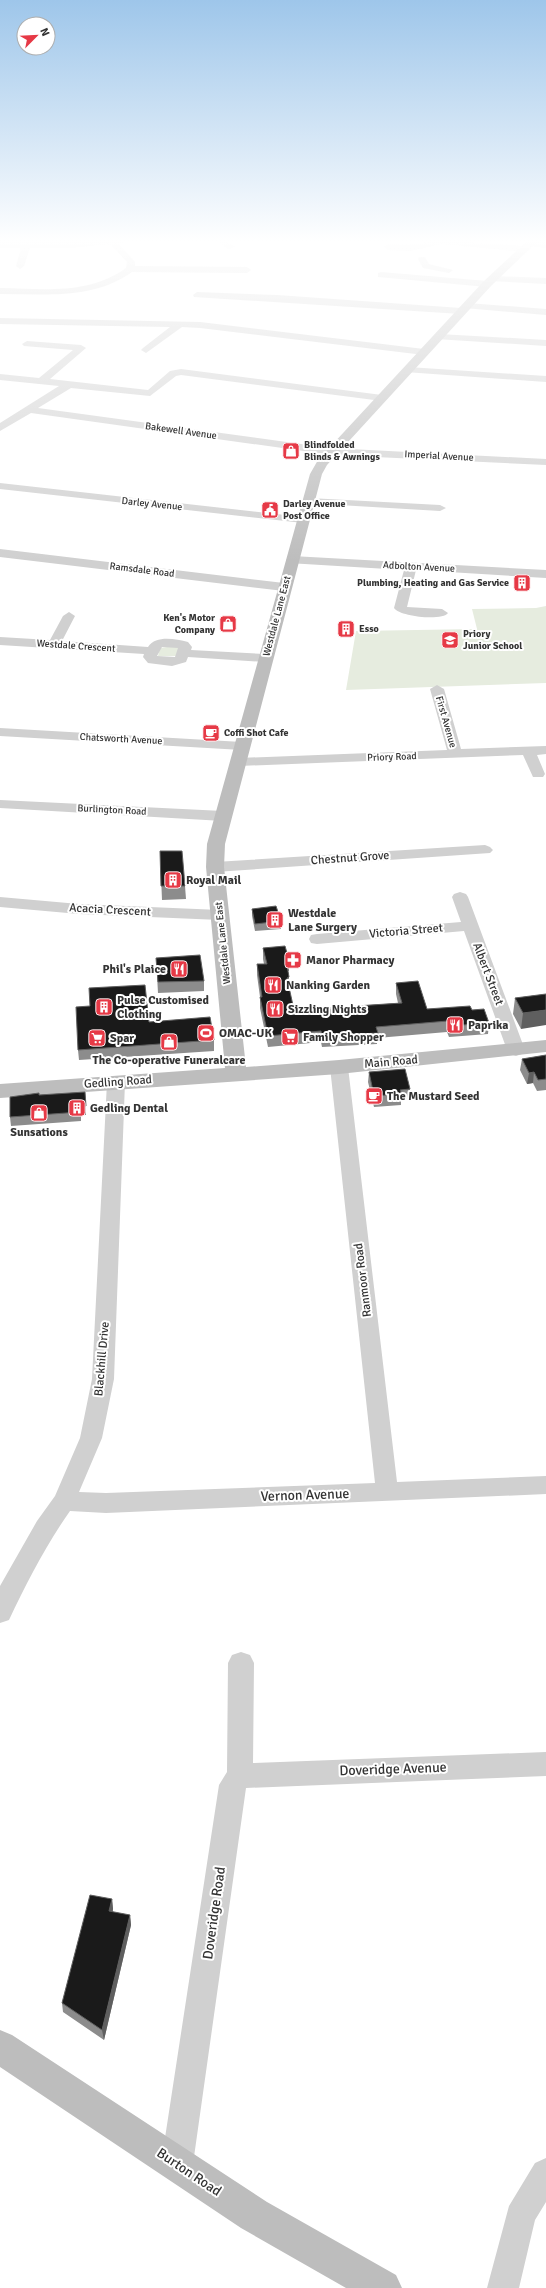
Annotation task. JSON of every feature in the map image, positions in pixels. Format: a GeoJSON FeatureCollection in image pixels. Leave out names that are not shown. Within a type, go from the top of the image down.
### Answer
{"type":"FeatureCollection","features":[{"type":"Feature","properties":{"kind":"street"},"geometry":{"type":"LineString","coordinates":[[42,380],[81,348],[64,347]]}},
{"type":"Feature","properties":{"kind":"street"},"geometry":{"type":"LineString","coordinates":[[146,350],[150,347]]}},
{"type":"Feature","properties":{"kind":"street"},"geometry":{"type":"LineString","coordinates":[[382,347],[424,352]]}},
{"type":"Feature","properties":{"kind":"street","name":"Westdale Lane East"},"geometry":{"type":"LineString","coordinates":[[235,1074],[236,1064],[214,867],[216,844],[265,658],[316,474],[322,463],[332,451],[429,347]]}},
{"type":"Feature","properties":{"kind":"street"},"geometry":{"type":"LineString","coordinates":[[408,370],[546,379]]}},
{"type":"Feature","properties":{"kind":"street"},"geometry":{"type":"LineString","coordinates":[[0,377],[150,392],[173,373],[181,372],[382,398]]}},
{"type":"Feature","properties":{"kind":"street"},"geometry":{"type":"LineString","coordinates":[[0,428],[71,383]]}},
{"type":"Feature","properties":{"kind":"street","name":"Bakewell Avenue"},"geometry":{"type":"LineString","coordinates":[[30,410],[332,451]]}},
{"type":"Feature","properties":{"kind":"street","name":"Imperial Avenue"},"geometry":{"type":"LineString","coordinates":[[332,451],[546,462]]}},
{"type":"Feature","properties":{"kind":"street","name":"Darley Avenue"},"geometry":{"type":"LineString","coordinates":[[0,486],[303,520]]}},
{"type":"Feature","properties":{"kind":"street"},"geometry":{"type":"LineString","coordinates":[[309,501],[440,508]]}},
{"type":"Feature","properties":{"kind":"street","name":"Ramsdale Road"},"geometry":{"type":"LineString","coordinates":[[0,553],[284,587]]}},
{"type":"Feature","properties":{"kind":"street","name":"Adbolton Avenue"},"geometry":{"type":"LineString","coordinates":[[292,560],[546,574]]}},
{"type":"Feature","properties":{"kind":"street"},"geometry":{"type":"LineString","coordinates":[[411,566],[400,608],[407,612],[442,613]]}},
{"type":"Feature","properties":{"kind":"street"},"geometry":{"type":"LineString","coordinates":[[54,645],[69,616]]}},
{"type":"Feature","properties":{"kind":"street","name":"Westdale Crescent"},"geometry":{"type":"LineString","coordinates":[[0,640],[151,651],[154,645],[160,643],[178,644],[185,647],[183,653],[265,658]]}},
{"type":"Feature","properties":{"kind":"street","name":"First Avenue"},"geometry":{"type":"LineString","coordinates":[[437,690],[456,755]]}},
{"type":"Feature","properties":{"kind":"street","name":"Chatsworth Avenue"},"geometry":{"type":"LineString","coordinates":[[0,732],[240,754]]}},
{"type":"Feature","properties":{"kind":"street","name":"Priory Road"},"geometry":{"type":"LineString","coordinates":[[240,754],[456,755],[546,750]]}},
{"type":"Feature","properties":{"kind":"street"},"geometry":{"type":"LineString","coordinates":[[528,751],[538,774]]}},
{"type":"Feature","properties":{"kind":"street","name":"Burlington Road"},"geometry":{"type":"LineString","coordinates":[[0,804],[223,816]]}},
{"type":"Feature","properties":{"kind":"street","name":"Chestnut Grove"},"geometry":{"type":"LineString","coordinates":[[214,867],[485,850]]}},
{"type":"Feature","properties":{"kind":"street","name":"Albert Street"},"geometry":{"type":"LineString","coordinates":[[460,897],[516,1050]]}},
{"type":"Feature","properties":{"kind":"street","name":"Acacia Crescent"},"geometry":{"type":"LineString","coordinates":[[0,902],[79,909],[220,915]]}},
{"type":"Feature","properties":{"kind":"street","name":"Victoria Street"},"geometry":{"type":"LineString","coordinates":[[317,939],[470,926]]}},
{"type":"Feature","properties":{"kind":"street","name":"Main Road"},"geometry":{"type":"LineString","coordinates":[[235,1074],[339,1067],[546,1046]]}},
{"type":"Feature","properties":{"kind":"street","name":"Ranmoor Road"},"geometry":{"type":"LineString","coordinates":[[339,1067],[385,1479],[389,1492]]}},
{"type":"Feature","properties":{"kind":"street","name":"Gedling Road"},"geometry":{"type":"LineString","coordinates":[[0,1091],[235,1074]]}},
{"type":"Feature","properties":{"kind":"street","name":"Blackhill Drive"},"geometry":{"type":"LineString","coordinates":[[0,1612],[38,1541],[64,1501],[91,1438],[103,1379],[115,1141],[116,1082]]}},
{"type":"Feature","properties":{"kind":"street","name":"Vernon Avenue"},"geometry":{"type":"LineString","coordinates":[[64,1501],[106,1503],[546,1485]]}},
{"type":"Feature","properties":{"kind":"street","name":"Doveridge Road"},"geometry":{"type":"LineString","coordinates":[[177,2164],[232,1785],[240,1776],[240,1663]]}},
{"type":"Feature","properties":{"kind":"street","name":"Doveridge Avenue"},"geometry":{"type":"LineString","coordinates":[[240,1776],[546,1764]]}},
{"type":"Feature","properties":{"kind":"street","name":"Burton Road"},"geometry":{"type":"LineString","coordinates":[[0,2047],[254,2215],[383,2288]]}},
{"type":"Feature","properties":{"kind":"street"},"geometry":{"type":"LineString","coordinates":[[503,2288],[520,2217],[527,2203],[546,2174]]}},
{"type":"Feature","properties":{"kind":"shaded area","name":"Priory Junior School"},"geometry":{"type":"Polygon","coordinates":[[[546,606],[546,683],[346,690],[356,631],[477,629],[472,609],[536,608],[546,606]]]}},
{"type":"Feature","properties":{"kind":"shaded area"},"geometry":{"type":"Polygon","coordinates":[[[174,646],[179,648],[177,656],[158,656],[160,648],[174,646]]]}},
{"type":"Feature","properties":{"kind":"building"},"geometry":{"type":"Polygon","coordinates":[[[160,851],[182,851],[185,886],[161,886],[160,851]]]}},
{"type":"Feature","properties":{"kind":"building"},"geometry":{"type":"Polygon","coordinates":[[[276,906],[281,921],[255,924],[252,909],[276,906]]]}},
{"type":"Feature","properties":{"kind":"building"},"geometry":{"type":"Polygon","coordinates":[[[285,946],[289,960],[286,960],[289,977],[287,978],[294,1010],[402,1003],[396,983],[418,981],[427,1009],[470,1006],[472,1010],[484,1009],[489,1023],[450,1026],[448,1021],[376,1027],[378,1033],[322,1036],[321,1031],[268,1036],[260,997],[262,997],[257,964],[267,964],[263,948],[285,946]]]}},
{"type":"Feature","properties":{"kind":"building"},"geometry":{"type":"Polygon","coordinates":[[[200,955],[204,981],[158,982],[156,958],[200,955]]]}},
{"type":"Feature","properties":{"kind":"building"},"geometry":{"type":"Polygon","coordinates":[[[145,985],[149,1022],[210,1017],[214,1040],[78,1050],[76,1007],[90,1006],[89,988],[145,985]]]}},
{"type":"Feature","properties":{"kind":"building"},"geometry":{"type":"Polygon","coordinates":[[[546,994],[546,1010],[523,1013],[515,998],[546,994]]]}},
{"type":"Feature","properties":{"kind":"building"},"geometry":{"type":"Polygon","coordinates":[[[546,1055],[546,1079],[538,1080],[534,1072],[529,1073],[522,1059],[546,1055]]]}},
{"type":"Feature","properties":{"kind":"building"},"geometry":{"type":"Polygon","coordinates":[[[405,1069],[410,1089],[400,1090],[402,1094],[374,1096],[369,1072],[405,1069]]]}},
{"type":"Feature","properties":{"kind":"building"},"geometry":{"type":"Polygon","coordinates":[[[85,1092],[86,1106],[80,1106],[80,1112],[10,1117],[10,1097],[39,1093],[39,1095],[85,1092]]]}},
{"type":"Feature","properties":{"kind":"building"},"geometry":{"type":"Polygon","coordinates":[[[90,1895],[112,1899],[109,1911],[130,1915],[102,2030],[62,2003],[90,1895]]]}},
{"type":"Feature","properties":{"kind":"place","name":"Blindfolded Blinds & Awnings"},"geometry":{"type":"Point","coordinates":[291,451]}},
{"type":"Feature","properties":{"kind":"place","name":"Darley Avenue Post Office"},"geometry":{"type":"Point","coordinates":[270,510]}},
{"type":"Feature","properties":{"kind":"place","name":"Plumbing, Heating and Gas Service"},"geometry":{"type":"Point","coordinates":[522,583]}},
{"type":"Feature","properties":{"kind":"place","name":"Ken's Motor Company"},"geometry":{"type":"Point","coordinates":[228,624]}},
{"type":"Feature","properties":{"kind":"place","name":"Esso"},"geometry":{"type":"Point","coordinates":[346,629]}},
{"type":"Feature","properties":{"kind":"place","name":"Priory Junior School"},"geometry":{"type":"Point","coordinates":[450,640]}},
{"type":"Feature","properties":{"kind":"place","name":"Coffi Shot Cafe"},"geometry":{"type":"Point","coordinates":[211,733]}},
{"type":"Feature","properties":{"kind":"place","name":"Royal Mail"},"geometry":{"type":"Point","coordinates":[173,880]}},
{"type":"Feature","properties":{"kind":"place","name":"Westdale Lane Surgery"},"geometry":{"type":"Point","coordinates":[275,920]}},
{"type":"Feature","properties":{"kind":"place","name":"Manor Pharmacy"},"geometry":{"type":"Point","coordinates":[293,960]}},
{"type":"Feature","properties":{"kind":"place","name":"Phil's Plaice"},"geometry":{"type":"Point","coordinates":[179,969]}},
{"type":"Feature","properties":{"kind":"place","name":"Nanking Garden"},"geometry":{"type":"Point","coordinates":[273,985]}},
{"type":"Feature","properties":{"kind":"place","name":"Pulse Customised Clothing"},"geometry":{"type":"Point","coordinates":[104,1007]}},
{"type":"Feature","properties":{"kind":"place","name":"Sizzling Nights"},"geometry":{"type":"Point","coordinates":[275,1009]}},
{"type":"Feature","properties":{"kind":"place","name":"Paprika"},"geometry":{"type":"Point","coordinates":[455,1025]}},
{"type":"Feature","properties":{"kind":"place","name":"OMAC-UK"},"geometry":{"type":"Point","coordinates":[206,1033]}},
{"type":"Feature","properties":{"kind":"place","name":"Family Shopper"},"geometry":{"type":"Point","coordinates":[290,1037]}},
{"type":"Feature","properties":{"kind":"place","name":"Spar"},"geometry":{"type":"Point","coordinates":[97,1038]}},
{"type":"Feature","properties":{"kind":"place","name":"The Co-operative Funeralcare"},"geometry":{"type":"Point","coordinates":[169,1042]}},
{"type":"Feature","properties":{"kind":"place","name":"The Mustard Seed"},"geometry":{"type":"Point","coordinates":[374,1096]}},
{"type":"Feature","properties":{"kind":"place","name":"Gedling Dental"},"geometry":{"type":"Point","coordinates":[77,1108]}},
{"type":"Feature","properties":{"kind":"place","name":"Sunsations"},"geometry":{"type":"Point","coordinates":[39,1113]}}]}
